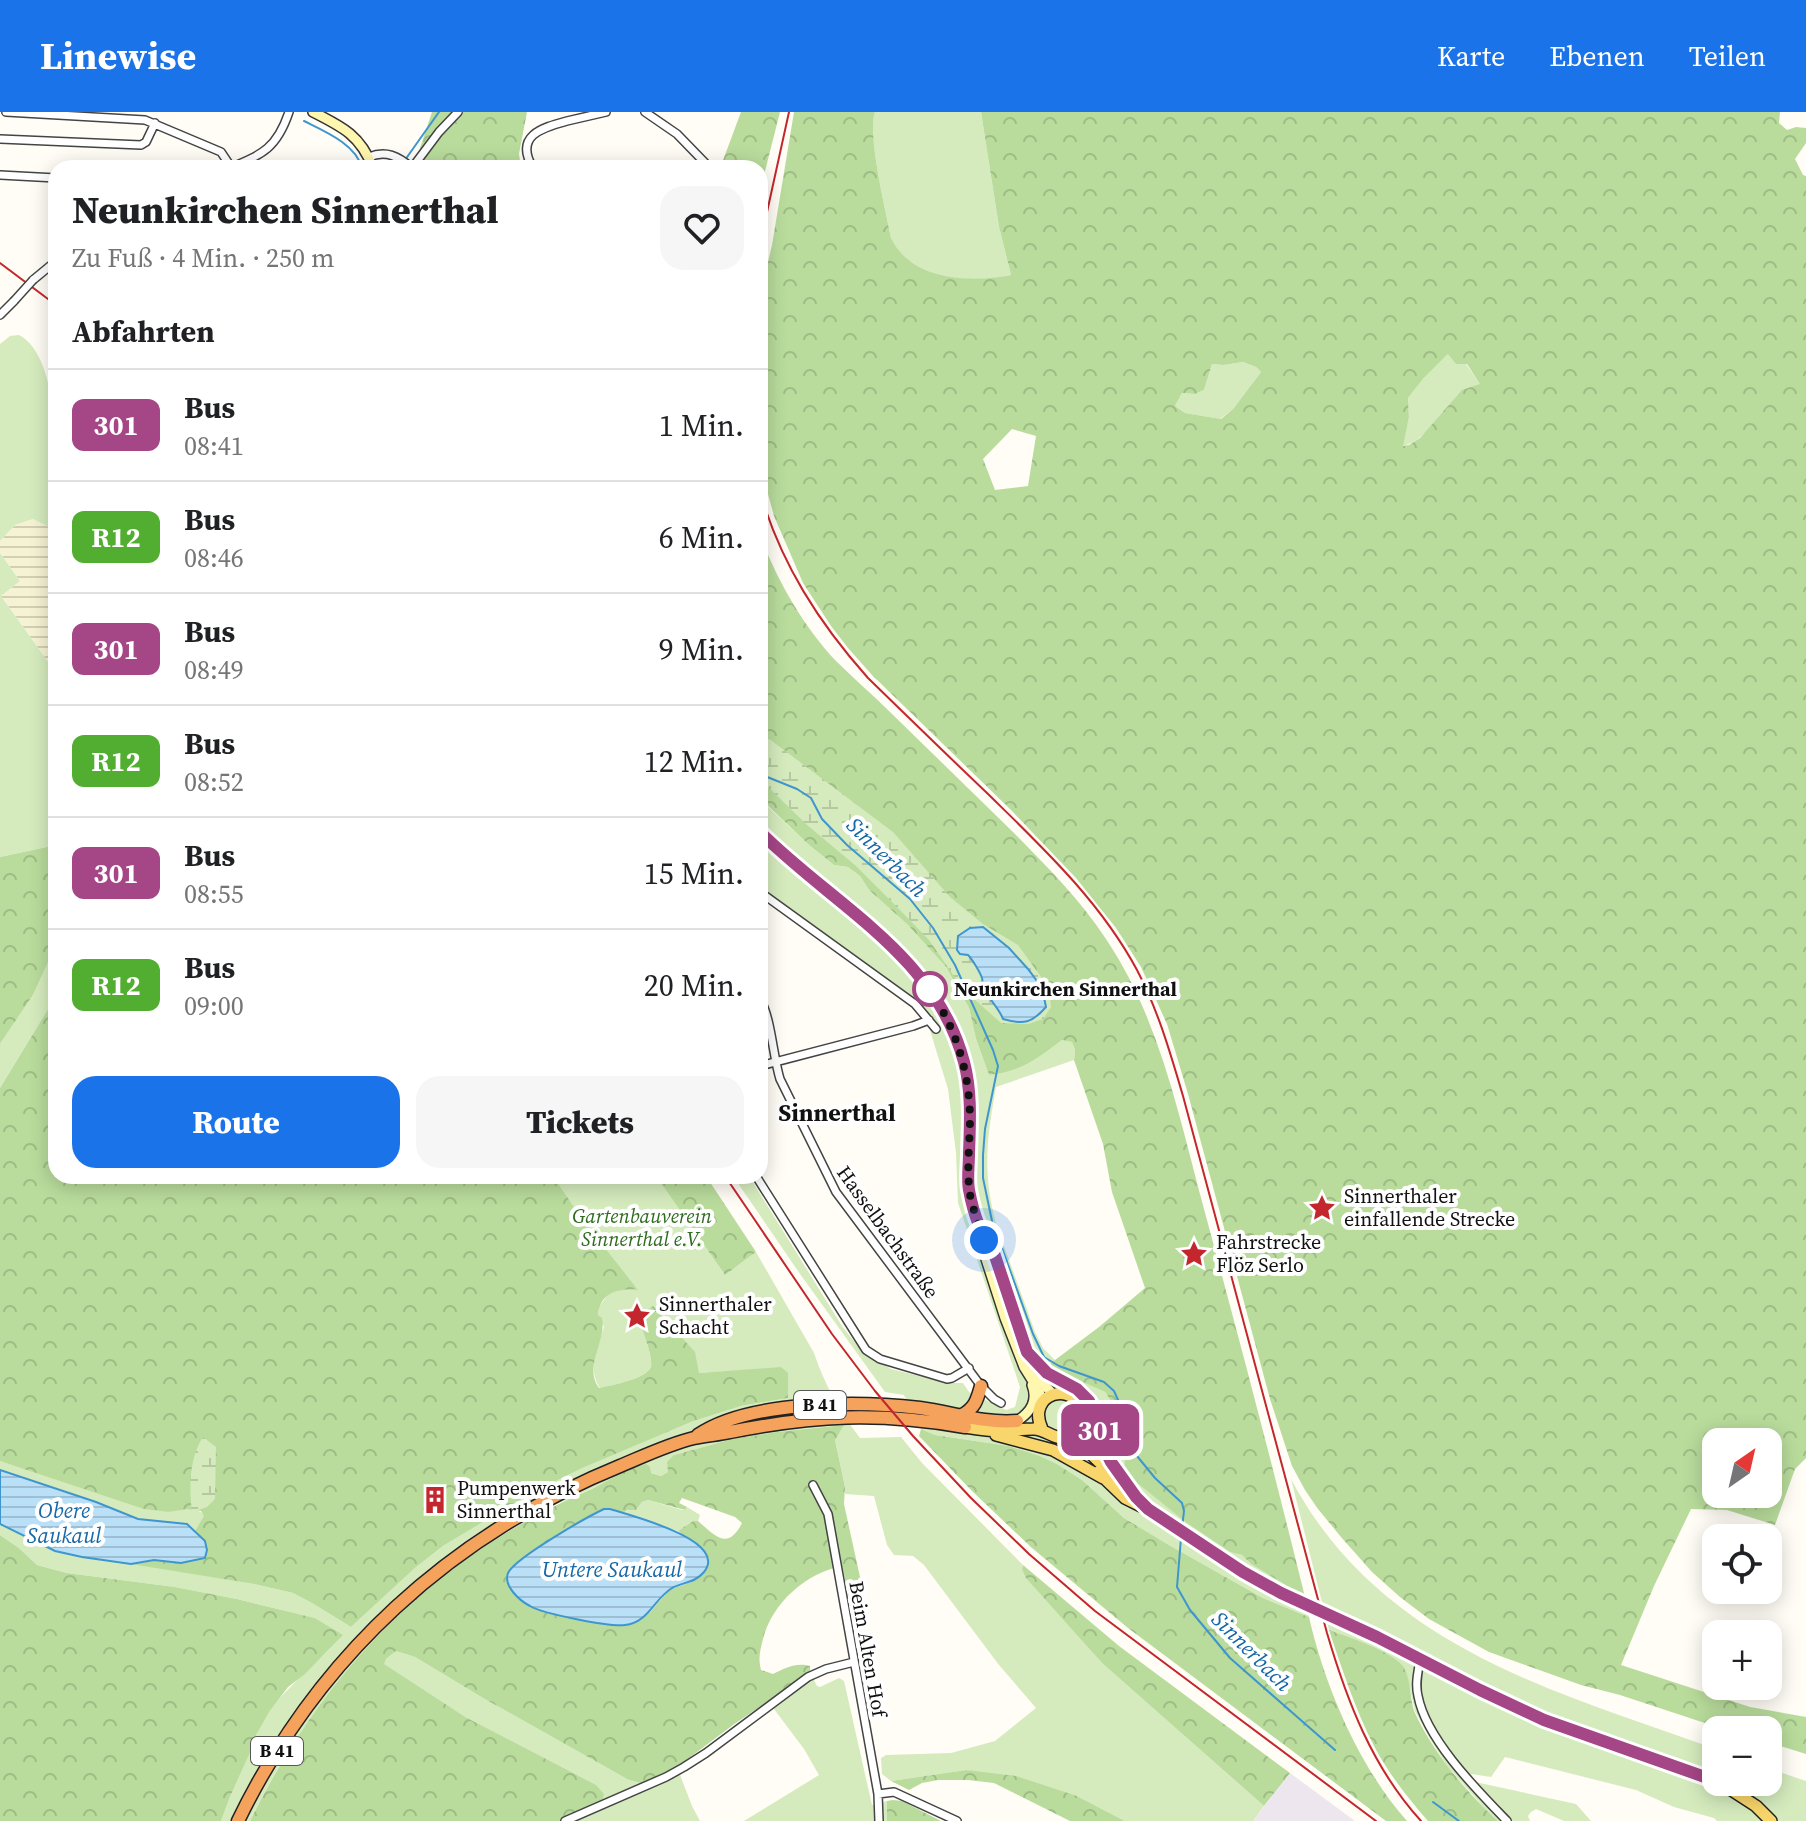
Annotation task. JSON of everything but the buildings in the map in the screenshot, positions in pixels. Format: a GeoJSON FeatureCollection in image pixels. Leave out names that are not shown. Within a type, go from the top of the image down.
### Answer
{"type":"FeatureCollection","features":[{"type":"Feature","properties":{"kind":"highway"},"geometry":{"type":"LineString","coordinates":[[964,1421],[976,1404],[981,1386]]}},
{"type":"Feature","properties":{"kind":"highway"},"geometry":{"type":"LineString","coordinates":[[976,1404],[983,1420]]}},
{"type":"Feature","properties":{"kind":"highway","name":"B 41"},"geometry":{"type":"LineString","coordinates":[[238,1821],[270,1761],[339,1665],[404,1599],[449,1562],[527,1510],[575,1486],[696,1437],[713,1426],[776,1409],[890,1406],[918,1408],[964,1421],[1017,1421]]}},
{"type":"Feature","properties":{"kind":"main road"},"geometry":{"type":"LineString","coordinates":[[313,112],[350,133],[359,141],[370,160]]}},
{"type":"Feature","properties":{"kind":"main road"},"geometry":{"type":"LineString","coordinates":[[768,840],[889,941],[925,983],[952,1029],[969,1087],[969,1189],[984,1240],[985,1256],[1005,1318],[1034,1389],[1035,1399],[1029,1412],[1017,1421]]}},
{"type":"Feature","properties":{"kind":"main road"},"geometry":{"type":"LineString","coordinates":[[984,1240],[994,1253],[1027,1352],[1042,1383],[1053,1394]]}},
{"type":"Feature","properties":{"kind":"main road"},"geometry":{"type":"LineString","coordinates":[[1027,1352],[1047,1373],[1077,1389],[1089,1401],[1099,1420],[1105,1450],[1136,1497]]}},
{"type":"Feature","properties":{"kind":"main road"},"geometry":{"type":"LineString","coordinates":[[1024,1367],[1039,1391],[1038,1420],[1042,1429]]}},
{"type":"Feature","properties":{"kind":"main road","name":"B 41"},"geometry":{"type":"LineString","coordinates":[[1017,1421],[1031,1417],[1053,1394],[1067,1395],[1078,1403],[1082,1417],[1077,1430],[1081,1442],[1148,1509]]}},
{"type":"Feature","properties":{"kind":"main road","name":"B 41"},"geometry":{"type":"LineString","coordinates":[[964,1421],[1000,1431],[1042,1429],[1052,1437],[1065,1437],[1125,1498],[1148,1509],[1243,1572],[1296,1601],[1367,1632],[1544,1720],[1702,1775]]}},
{"type":"Feature","properties":{"kind":"main road","name":"B 41"},"geometry":{"type":"LineString","coordinates":[[964,1421],[1053,1450],[1103,1478]]}},
{"type":"Feature","properties":{"kind":"main road"},"geometry":{"type":"LineString","coordinates":[[1065,1437],[1077,1430]]}},
{"type":"Feature","properties":{"kind":"main road","name":"B 41"},"geometry":{"type":"LineString","coordinates":[[1741,1796],[1772,1821]]}},
{"type":"Feature","properties":{"kind":"street"},"geometry":{"type":"LineString","coordinates":[[6,112],[122,117],[155,123],[221,152],[226,160]]}},
{"type":"Feature","properties":{"kind":"street"},"geometry":{"type":"LineString","coordinates":[[249,160],[270,147],[289,112]]}},
{"type":"Feature","properties":{"kind":"street"},"geometry":{"type":"LineString","coordinates":[[415,160],[458,112]]}},
{"type":"Feature","properties":{"kind":"street"},"geometry":{"type":"LineString","coordinates":[[529,160],[527,151],[534,133],[555,124],[606,112]]}},
{"type":"Feature","properties":{"kind":"street"},"geometry":{"type":"LineString","coordinates":[[645,112],[677,134],[702,160]]}},
{"type":"Feature","properties":{"kind":"street"},"geometry":{"type":"LineString","coordinates":[[0,139],[141,145],[146,142],[155,123]]}},
{"type":"Feature","properties":{"kind":"street"},"geometry":{"type":"LineString","coordinates":[[369,157],[384,153],[401,160]]}},
{"type":"Feature","properties":{"kind":"street"},"geometry":{"type":"LineString","coordinates":[[0,175],[48,178]]}},
{"type":"Feature","properties":{"kind":"street"},"geometry":{"type":"LineString","coordinates":[[0,315],[48,268]]}},
{"type":"Feature","properties":{"kind":"street"},"geometry":{"type":"LineString","coordinates":[[768,898],[915,1004],[936,1029]]}},
{"type":"Feature","properties":{"kind":"street"},"geometry":{"type":"LineString","coordinates":[[768,1064],[929,1020]]}},
{"type":"Feature","properties":{"kind":"street","name":"Hasselbachstraße"},"geometry":{"type":"LineString","coordinates":[[768,1022],[775,1062],[791,1103],[836,1192],[981,1386],[1001,1403]]}},
{"type":"Feature","properties":{"kind":"street"},"geometry":{"type":"LineString","coordinates":[[761,1184],[866,1350],[880,1359],[947,1379],[969,1368]]}},
{"type":"Feature","properties":{"kind":"street","name":"Beim Alten Hof"},"geometry":{"type":"LineString","coordinates":[[813,1485],[828,1514],[878,1794],[879,1821]]}},
{"type":"Feature","properties":{"kind":"street"},"geometry":{"type":"LineString","coordinates":[[1420,1660],[1417,1694],[1429,1727],[1465,1777],[1507,1821]]}},
{"type":"Feature","properties":{"kind":"street"},"geometry":{"type":"LineString","coordinates":[[565,1821],[666,1777],[706,1753],[808,1677],[854,1662]]}},
{"type":"Feature","properties":{"kind":"street"},"geometry":{"type":"LineString","coordinates":[[878,1794],[894,1792],[957,1821]]}},
{"type":"Feature","properties":{"kind":"shaded area"},"geometry":{"type":"Polygon","coordinates":[[[33,519],[48,526],[48,662],[1,596],[20,581],[0,553],[0,541],[15,525],[33,519]]]}},
{"type":"Feature","properties":{"kind":"shaded area"},"geometry":{"type":"Polygon","coordinates":[[[1290,1773],[1355,1821],[1253,1821],[1290,1773]]]}},
{"type":"Feature","properties":{"kind":"green space"},"geometry":{"type":"Polygon","coordinates":[[[432,112],[527,112],[520,160],[414,160],[432,112]]]}},
{"type":"Feature","properties":{"kind":"green space"},"geometry":{"type":"Polygon","coordinates":[[[741,112],[780,112],[768,160],[723,160],[741,112]]]}},
{"type":"Feature","properties":{"kind":"green space"},"geometry":{"type":"Polygon","coordinates":[[[794,112],[875,112],[875,155],[891,238],[900,252],[927,271],[978,279],[1011,275],[999,227],[981,112],[1780,112],[1779,123],[1787,130],[1806,128],[1806,143],[1795,159],[1806,176],[1806,1458],[1795,1469],[1782,1505],[1782,1428],[1702,1428],[1702,1508],[1781,1508],[1775,1524],[1727,1510],[1691,1509],[1621,1665],[1702,1691],[1702,1700],[1728,1700],[1806,1717],[1806,1754],[1782,1746],[1782,1716],[1702,1716],[1702,1722],[1581,1685],[1489,1652],[1429,1619],[1400,1597],[1372,1572],[1341,1537],[1318,1509],[1292,1466],[1270,1399],[1167,1024],[1141,967],[1116,928],[1076,878],[848,648],[803,583],[774,516],[768,494],[768,262],[794,112]],[[1448,354],[1408,398],[1409,417],[1403,446],[1420,438],[1462,390],[1480,384],[1467,364],[1456,364],[1448,354]],[[1243,362],[1212,364],[1204,390],[1195,394],[1182,393],[1175,406],[1185,413],[1221,419],[1233,409],[1261,372],[1243,362]],[[1012,429],[983,459],[995,490],[1028,486],[1036,436],[1012,429]]]}},
{"type":"Feature","properties":{"kind":"green space"},"geometry":{"type":"Polygon","coordinates":[[[875,112],[981,112],[999,227],[1011,275],[973,280],[942,276],[911,263],[896,250],[875,155],[875,112]]]}},
{"type":"Feature","properties":{"kind":"green space"},"geometry":{"type":"Polygon","coordinates":[[[19,335],[34,349],[48,385],[48,526],[33,519],[15,525],[0,541],[0,344],[10,336],[19,335]]]}},
{"type":"Feature","properties":{"kind":"green space"},"geometry":{"type":"Polygon","coordinates":[[[1449,353],[1466,364],[1481,385],[1448,409],[1416,441],[1402,446],[1409,417],[1408,398],[1449,353]]]}},
{"type":"Feature","properties":{"kind":"green space"},"geometry":{"type":"Polygon","coordinates":[[[1243,362],[1261,372],[1233,409],[1220,419],[1185,413],[1175,406],[1182,393],[1195,394],[1204,390],[1212,364],[1243,362]]]}},
{"type":"Feature","properties":{"kind":"green space"},"geometry":{"type":"Polygon","coordinates":[[[0,553],[20,581],[1,596],[48,662],[48,847],[0,857],[0,553]]]}},
{"type":"Feature","properties":{"kind":"green space"},"geometry":{"type":"Polygon","coordinates":[[[768,554],[792,602],[836,661],[1050,870],[1096,924],[1125,970],[1154,1035],[1176,1104],[1305,1597],[1187,1523],[1137,1483],[1124,1466],[1128,1442],[1105,1392],[1047,1366],[1145,1288],[1112,1192],[1103,1144],[1074,1060],[1072,1042],[1062,1040],[1020,1068],[989,1075],[969,1008],[946,967],[908,925],[869,890],[860,876],[848,867],[834,865],[768,806],[768,554]]]}},
{"type":"Feature","properties":{"kind":"green space"},"geometry":{"type":"Polygon","coordinates":[[[768,738],[893,832],[950,897],[983,924],[1018,945],[1049,988],[1051,1007],[1043,1019],[1028,1024],[1001,1023],[963,989],[929,940],[856,866],[768,787],[768,738]]]}},
{"type":"Feature","properties":{"kind":"green space"},"geometry":{"type":"Polygon","coordinates":[[[768,807],[834,865],[848,867],[860,876],[869,890],[908,925],[946,967],[969,1008],[989,1075],[1020,1068],[1062,1040],[1072,1042],[1074,1060],[996,1087],[987,1171],[996,1223],[986,1222],[1000,1259],[997,1247],[1004,1246],[1035,1332],[1043,1348],[1055,1360],[1048,1365],[1105,1392],[1114,1406],[1128,1442],[1124,1466],[1137,1483],[1230,1552],[1242,1555],[1251,1564],[1305,1597],[1309,1617],[1263,1598],[1124,1518],[1082,1480],[1057,1464],[1009,1446],[935,1435],[921,1429],[904,1395],[885,1392],[738,1184],[754,1184],[842,1326],[861,1350],[891,1369],[948,1383],[963,1383],[969,1392],[1006,1410],[1015,1407],[1020,1387],[958,1203],[948,1089],[925,1014],[917,1001],[768,893],[768,807]]]}},
{"type":"Feature","properties":{"kind":"green space"},"geometry":{"type":"Polygon","coordinates":[[[48,847],[48,962],[33,995],[0,1044],[0,857],[48,847]]]}},
{"type":"Feature","properties":{"kind":"green space"},"geometry":{"type":"Polygon","coordinates":[[[48,962],[48,1009],[0,1088],[0,1044],[33,995],[48,962]]]}},
{"type":"Feature","properties":{"kind":"green space"},"geometry":{"type":"Polygon","coordinates":[[[48,1009],[48,1184],[558,1184],[638,1290],[612,1293],[602,1301],[598,1315],[602,1318],[603,1327],[593,1371],[599,1388],[628,1381],[648,1371],[651,1366],[649,1351],[634,1311],[653,1306],[695,1352],[699,1373],[781,1367],[788,1373],[788,1398],[741,1406],[691,1422],[535,1491],[443,1546],[351,1627],[293,1593],[131,1564],[154,1560],[181,1563],[205,1541],[195,1531],[204,1516],[201,1511],[144,1509],[0,1461],[0,1088],[48,1009]]]}},
{"type":"Feature","properties":{"kind":"green space","name":"Gartenbauverein Sinnerthal e.V."},"geometry":{"type":"Polygon","coordinates":[[[558,1184],[662,1184],[725,1275],[756,1252],[814,1353],[834,1398],[860,1438],[901,1437],[922,1463],[1023,1565],[1022,1569],[1103,1664],[1264,1806],[1253,1821],[1125,1821],[1077,1796],[966,1770],[891,1781],[882,1774],[881,1758],[886,1755],[951,1753],[995,1741],[1036,1708],[999,1665],[924,1565],[913,1556],[894,1555],[887,1545],[874,1496],[845,1494],[835,1440],[843,1425],[732,1439],[674,1455],[668,1472],[661,1476],[633,1467],[538,1514],[486,1544],[449,1571],[400,1614],[350,1667],[305,1725],[250,1821],[221,1821],[267,1714],[342,1635],[315,1618],[237,1599],[175,1587],[67,1573],[37,1565],[0,1535],[0,1524],[55,1551],[293,1593],[351,1627],[443,1546],[535,1491],[582,1467],[691,1422],[741,1406],[788,1398],[732,1371],[699,1373],[651,1309],[639,1310],[635,1319],[640,1322],[649,1350],[649,1370],[629,1381],[600,1388],[594,1374],[604,1327],[598,1315],[599,1307],[608,1294],[623,1288],[637,1290],[558,1184]]]}},
{"type":"Feature","properties":{"kind":"green space"},"geometry":{"type":"Polygon","coordinates":[[[662,1184],[711,1184],[756,1252],[725,1275],[662,1184]]]}},
{"type":"Feature","properties":{"kind":"green space"},"geometry":{"type":"Polygon","coordinates":[[[844,1425],[835,1440],[845,1487],[844,1504],[860,1577],[857,1593],[849,1597],[842,1566],[816,1575],[792,1592],[774,1613],[760,1654],[761,1670],[773,1674],[800,1665],[810,1666],[810,1672],[677,1767],[641,1783],[627,1779],[415,1657],[396,1651],[384,1664],[467,1718],[596,1785],[604,1794],[602,1801],[560,1821],[250,1821],[279,1767],[348,1669],[388,1625],[431,1586],[479,1550],[530,1519],[630,1469],[646,1464],[651,1473],[661,1476],[668,1472],[667,1462],[674,1455],[732,1439],[844,1425]],[[682,1498],[679,1503],[687,1507],[685,1510],[648,1500],[636,1510],[623,1513],[604,1509],[547,1612],[596,1623],[628,1625],[650,1612],[669,1590],[691,1582],[705,1572],[708,1565],[705,1553],[678,1531],[698,1521],[716,1536],[726,1539],[737,1532],[742,1523],[735,1517],[682,1498]]]}},
{"type":"Feature","properties":{"kind":"green space"},"geometry":{"type":"Polygon","coordinates":[[[921,1429],[935,1435],[1009,1446],[1057,1464],[1082,1480],[1124,1518],[1263,1598],[1309,1617],[1324,1671],[1346,1725],[1374,1776],[1407,1821],[1386,1821],[1128,1628],[1032,1548],[972,1491],[919,1436],[921,1429]]]}},
{"type":"Feature","properties":{"kind":"green space"},"geometry":{"type":"Polygon","coordinates":[[[203,1437],[216,1447],[215,1499],[207,1507],[192,1512],[191,1473],[203,1437]]]}},
{"type":"Feature","properties":{"kind":"green space"},"geometry":{"type":"Polygon","coordinates":[[[0,1461],[169,1512],[193,1509],[205,1516],[195,1531],[187,1524],[138,1519],[0,1470],[0,1461]]]}},
{"type":"Feature","properties":{"kind":"green space"},"geometry":{"type":"Polygon","coordinates":[[[1291,1479],[1328,1536],[1371,1583],[1421,1622],[1475,1654],[1533,1682],[1702,1744],[1702,1796],[1782,1796],[1782,1773],[1806,1781],[1806,1821],[1717,1821],[1636,1790],[1505,1757],[1491,1777],[1471,1774],[1475,1782],[1576,1804],[1591,1821],[1564,1821],[1536,1809],[1528,1816],[1530,1821],[1498,1821],[1448,1767],[1430,1739],[1415,1711],[1407,1676],[1376,1650],[1329,1630],[1291,1479]]]}},
{"type":"Feature","properties":{"kind":"green space"},"geometry":{"type":"Polygon","coordinates":[[[648,1500],[682,1510],[687,1507],[700,1515],[698,1521],[678,1531],[623,1513],[636,1510],[648,1500]]]}},
{"type":"Feature","properties":{"kind":"green space"},"geometry":{"type":"Polygon","coordinates":[[[0,1535],[37,1565],[67,1573],[175,1587],[237,1599],[315,1618],[343,1635],[288,1687],[269,1712],[256,1735],[221,1821],[0,1821],[0,1535]]]}},
{"type":"Feature","properties":{"kind":"green space"},"geometry":{"type":"Polygon","coordinates":[[[1023,1565],[1119,1646],[1290,1773],[1264,1806],[1103,1664],[1026,1578],[1023,1565]]]}},
{"type":"Feature","properties":{"kind":"green space"},"geometry":{"type":"Polygon","coordinates":[[[1329,1630],[1378,1649],[1402,1665],[1415,1713],[1431,1742],[1474,1798],[1498,1821],[1428,1821],[1399,1785],[1374,1746],[1329,1630]]]}},
{"type":"Feature","properties":{"kind":"green space"},"geometry":{"type":"Polygon","coordinates":[[[396,1651],[415,1657],[627,1779],[677,1767],[700,1821],[560,1821],[577,1814],[467,1718],[383,1664],[396,1651]]]}},
{"type":"Feature","properties":{"kind":"green space"},"geometry":{"type":"Polygon","coordinates":[[[810,1672],[820,1687],[839,1678],[844,1681],[872,1805],[887,1801],[887,1821],[744,1821],[819,1775],[804,1749],[768,1701],[810,1672]]]}},
{"type":"Feature","properties":{"kind":"green space"},"geometry":{"type":"Polygon","coordinates":[[[966,1770],[1016,1776],[1077,1796],[1125,1821],[1070,1821],[994,1783],[938,1780],[909,1790],[891,1781],[966,1770]]]}},
{"type":"Feature","properties":{"kind":"green space"},"geometry":{"type":"Polygon","coordinates":[[[887,1801],[902,1801],[941,1821],[887,1821],[887,1801]]]}},
{"type":"Feature","properties":{"kind":"water"},"geometry":{"type":"Polygon","coordinates":[[[983,927],[1009,948],[1042,988],[1046,1007],[1032,1019],[1017,1022],[1003,1019],[984,989],[974,962],[957,950],[958,936],[970,928],[983,927]]]}},
{"type":"Feature","properties":{"kind":"water","name":"Obere Saukaul"},"geometry":{"type":"Polygon","coordinates":[[[0,1470],[138,1519],[187,1524],[205,1541],[205,1558],[181,1563],[154,1560],[131,1564],[55,1551],[0,1524],[0,1470]]]}},
{"type":"Feature","properties":{"kind":"water","name":"Untere Saukaul"},"geometry":{"type":"Polygon","coordinates":[[[604,1509],[655,1523],[690,1540],[703,1550],[708,1560],[704,1572],[672,1588],[640,1620],[625,1625],[548,1613],[517,1597],[507,1578],[513,1566],[552,1538],[604,1509]]]}},
{"type":"Feature","properties":{"kind":"waterway","name":"Sinnerbach"},"geometry":{"type":"LineString","coordinates":[[405,160],[439,112]]}},
{"type":"Feature","properties":{"kind":"waterway"},"geometry":{"type":"LineString","coordinates":[[304,121],[346,145],[359,160]]}},
{"type":"Feature","properties":{"kind":"waterway","name":"Sinnerbach"},"geometry":{"type":"LineString","coordinates":[[768,777],[811,798],[822,819],[847,845],[910,899],[933,928],[955,965],[998,1066],[983,1155],[983,1178],[992,1221]]}},
{"type":"Feature","properties":{"kind":"waterway","name":"Sinnerbach"},"geometry":{"type":"LineString","coordinates":[[1002,1248],[1044,1357],[1059,1366],[1104,1382],[1114,1391],[1127,1420],[1137,1456],[1182,1503],[1182,1528]]}},
{"type":"Feature","properties":{"kind":"waterway","name":"Sinnerbach"},"geometry":{"type":"LineString","coordinates":[[1181,1538],[1177,1587],[1190,1610],[1230,1658],[1335,1750]]}},
{"type":"Feature","properties":{"kind":"waterway","name":"Sinnerbach"},"geometry":{"type":"LineString","coordinates":[[1433,1802],[1459,1821]]}},
{"type":"Feature","properties":{"kind":"railway"},"geometry":{"type":"LineString","coordinates":[[768,208],[789,112]]}},
{"type":"Feature","properties":{"kind":"railway"},"geometry":{"type":"LineString","coordinates":[[0,263],[48,299]]}},
{"type":"Feature","properties":{"kind":"railway"},"geometry":{"type":"LineString","coordinates":[[768,515],[790,568],[818,614],[850,657],[1069,876],[1106,921],[1137,970],[1157,1016],[1183,1096],[1335,1658],[1375,1756],[1421,1821]]}},
{"type":"Feature","properties":{"kind":"railway"},"geometry":{"type":"LineString","coordinates":[[730,1184],[832,1334],[875,1391],[971,1498],[1095,1611],[1376,1821]]}},
{"type":"Feature","properties":{"kind":"bus line","name":"301"},"geometry":{"type":"LineString","coordinates":[[768,840],[889,941],[916,970],[934,996],[952,1029],[969,1087],[969,1189],[984,1240],[994,1253],[1027,1352],[1047,1373],[1077,1389],[1089,1401],[1099,1420],[1105,1450],[1136,1497],[1192,1540],[1296,1601],[1377,1637],[1544,1720],[1702,1775]]}},
{"type":"Feature","properties":{"kind":"place","name":"Neunkirchen Sinnerthal"},"geometry":{"type":"Point","coordinates":[930,989]}},
{"type":"Feature","properties":{"kind":"place","name":"Sinnerthaler einfallende Strecke"},"geometry":{"type":"Point","coordinates":[1322,1208]}},
{"type":"Feature","properties":{"kind":"place","name":"Fahrstrecke Flöz Serlo"},"geometry":{"type":"Point","coordinates":[1194,1254]}},
{"type":"Feature","properties":{"kind":"place","name":"Sinnerthaler Schacht"},"geometry":{"type":"Point","coordinates":[637,1316]}},
{"type":"Feature","properties":{"kind":"place","name":"Pumpenwerk Sinnerthal"},"geometry":{"type":"Point","coordinates":[435,1500]}},
{"type":"Feature","properties":{"kind":"district","name":"Sinnerthal"},"geometry":{"type":"Point","coordinates":[837,1113]}},
{"type":"Feature","properties":{"kind":"route"},"geometry":{"type":"LineString","coordinates":[[930,989],[925,983],[952,1029],[964,1062],[969,1087],[969,1189],[984,1240]]}}]}
